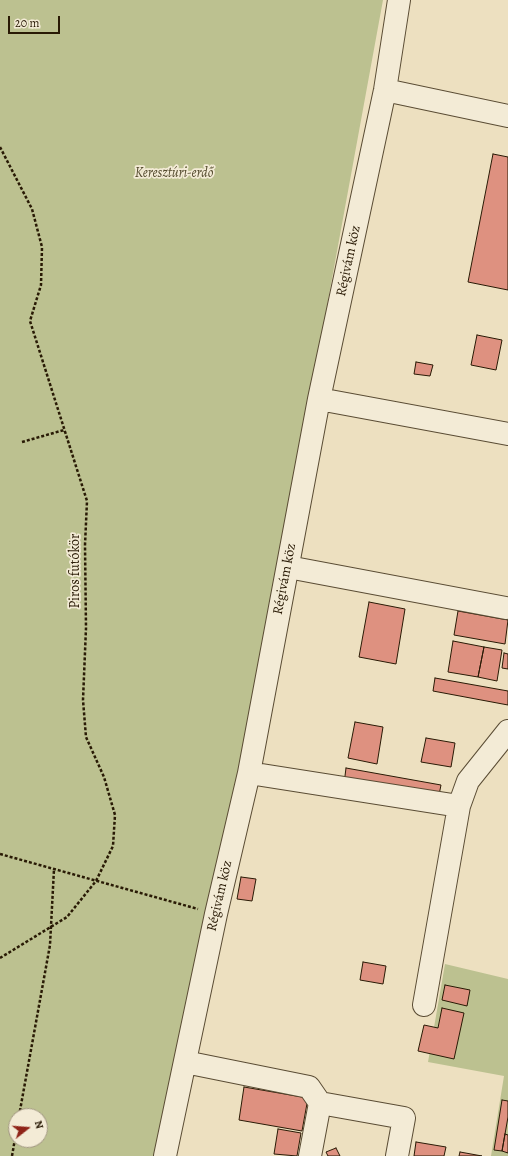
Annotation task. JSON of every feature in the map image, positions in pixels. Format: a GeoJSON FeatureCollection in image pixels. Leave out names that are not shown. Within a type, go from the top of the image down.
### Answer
{"type":"FeatureCollection","features":[{"type":"Feature","properties":{"kind":"street","name":"Régivám köz"},"geometry":{"type":"LineString","coordinates":[[165,1156],[216,914],[249,773],[320,399],[384,90],[399,0]]}},
{"type":"Feature","properties":{"kind":"street"},"geometry":{"type":"LineString","coordinates":[[384,90],[508,116]]}},
{"type":"Feature","properties":{"kind":"street"},"geometry":{"type":"LineString","coordinates":[[320,399],[508,434]]}},
{"type":"Feature","properties":{"kind":"street"},"geometry":{"type":"LineString","coordinates":[[288,567],[506,608]]}},
{"type":"Feature","properties":{"kind":"street"},"geometry":{"type":"LineString","coordinates":[[424,1005],[459,806],[468,781],[508,731]]}},
{"type":"Feature","properties":{"kind":"street"},"geometry":{"type":"LineString","coordinates":[[249,773],[459,806]]}},
{"type":"Feature","properties":{"kind":"street"},"geometry":{"type":"LineString","coordinates":[[185,1062],[309,1087],[320,1103],[310,1156]]}},
{"type":"Feature","properties":{"kind":"street"},"geometry":{"type":"LineString","coordinates":[[320,1103],[404,1118],[397,1156]]}},
{"type":"Feature","properties":{"kind":"path","name":"Piros futókör"},"geometry":{"type":"LineString","coordinates":[[0,147],[32,209],[42,246],[40,285],[30,321],[87,501],[85,545],[86,628],[83,700],[86,737],[104,776],[115,815],[113,846],[96,881],[67,917],[0,958]]}},
{"type":"Feature","properties":{"kind":"path"},"geometry":{"type":"LineString","coordinates":[[22,442],[64,430]]}},
{"type":"Feature","properties":{"kind":"path"},"geometry":{"type":"LineString","coordinates":[[0,854],[216,914]]}},
{"type":"Feature","properties":{"kind":"path"},"geometry":{"type":"LineString","coordinates":[[20,1108],[50,945],[54,870]]}},
{"type":"Feature","properties":{"kind":"green space","name":"Keresztúri-erdő"},"geometry":{"type":"Polygon","coordinates":[[[0,0],[383,0],[277,579],[158,1156],[0,1156],[0,0]]]}},
{"type":"Feature","properties":{"kind":"green space"},"geometry":{"type":"Polygon","coordinates":[[[445,964],[508,979],[508,1156],[491,1156],[504,1076],[428,1062],[445,964]]]}},
{"type":"Feature","properties":{"kind":"building"},"geometry":{"type":"Polygon","coordinates":[[[493,154],[508,157],[508,290],[468,282],[493,154]]]}},
{"type":"Feature","properties":{"kind":"building"},"geometry":{"type":"Polygon","coordinates":[[[477,335],[502,340],[496,370],[471,365],[477,335]]]}},
{"type":"Feature","properties":{"kind":"building"},"geometry":{"type":"Polygon","coordinates":[[[416,362],[433,365],[430,376],[414,374],[416,362]]]}},
{"type":"Feature","properties":{"kind":"building"},"geometry":{"type":"Polygon","coordinates":[[[369,602],[405,609],[396,664],[359,657],[369,602]]]}},
{"type":"Feature","properties":{"kind":"building"},"geometry":{"type":"Polygon","coordinates":[[[458,611],[508,620],[505,644],[454,635],[458,611]]]}},
{"type":"Feature","properties":{"kind":"building"},"geometry":{"type":"Polygon","coordinates":[[[453,641],[484,647],[478,677],[448,672],[453,641]]]}},
{"type":"Feature","properties":{"kind":"building"},"geometry":{"type":"Polygon","coordinates":[[[484,647],[502,650],[497,681],[478,677],[484,647]]]}},
{"type":"Feature","properties":{"kind":"building"},"geometry":{"type":"Polygon","coordinates":[[[504,653],[508,654],[508,669],[502,668],[504,653]]]}},
{"type":"Feature","properties":{"kind":"building"},"geometry":{"type":"Polygon","coordinates":[[[435,678],[508,691],[508,705],[433,691],[435,678]]]}},
{"type":"Feature","properties":{"kind":"building"},"geometry":{"type":"Polygon","coordinates":[[[355,722],[383,727],[377,764],[348,758],[355,722]]]}},
{"type":"Feature","properties":{"kind":"building"},"geometry":{"type":"Polygon","coordinates":[[[426,738],[455,743],[451,767],[421,762],[426,738]]]}},
{"type":"Feature","properties":{"kind":"building"},"geometry":{"type":"Polygon","coordinates":[[[346,768],[441,785],[438,800],[344,784],[346,768]]]}},
{"type":"Feature","properties":{"kind":"building"},"geometry":{"type":"Polygon","coordinates":[[[241,877],[256,879],[252,901],[237,899],[241,877]]]}},
{"type":"Feature","properties":{"kind":"building"},"geometry":{"type":"Polygon","coordinates":[[[363,962],[386,966],[383,984],[360,980],[363,962]]]}},
{"type":"Feature","properties":{"kind":"building"},"geometry":{"type":"Polygon","coordinates":[[[445,985],[470,990],[467,1006],[442,1000],[445,985]]]}},
{"type":"Feature","properties":{"kind":"building"},"geometry":{"type":"Polygon","coordinates":[[[442,1008],[464,1013],[454,1059],[418,1051],[424,1025],[438,1028],[442,1008]]]}},
{"type":"Feature","properties":{"kind":"building"},"geometry":{"type":"Polygon","coordinates":[[[244,1087],[308,1098],[302,1131],[239,1120],[244,1087]]]}},
{"type":"Feature","properties":{"kind":"building"},"geometry":{"type":"Polygon","coordinates":[[[502,1100],[508,1101],[508,1117],[502,1151],[494,1150],[502,1100]]]}},
{"type":"Feature","properties":{"kind":"building"},"geometry":{"type":"Polygon","coordinates":[[[278,1129],[301,1133],[297,1156],[274,1154],[278,1129]]]}},
{"type":"Feature","properties":{"kind":"building"},"geometry":{"type":"Polygon","coordinates":[[[505,1134],[508,1135],[508,1153],[502,1151],[505,1134]]]}},
{"type":"Feature","properties":{"kind":"building"},"geometry":{"type":"Polygon","coordinates":[[[416,1142],[446,1147],[444,1156],[414,1156],[416,1142]]]}},
{"type":"Feature","properties":{"kind":"building"},"geometry":{"type":"Polygon","coordinates":[[[336,1148],[340,1156],[328,1156],[326,1152],[336,1148]]]}},
{"type":"Feature","properties":{"kind":"building"},"geometry":{"type":"Polygon","coordinates":[[[460,1152],[482,1156],[459,1156],[460,1152]]]}}]}
